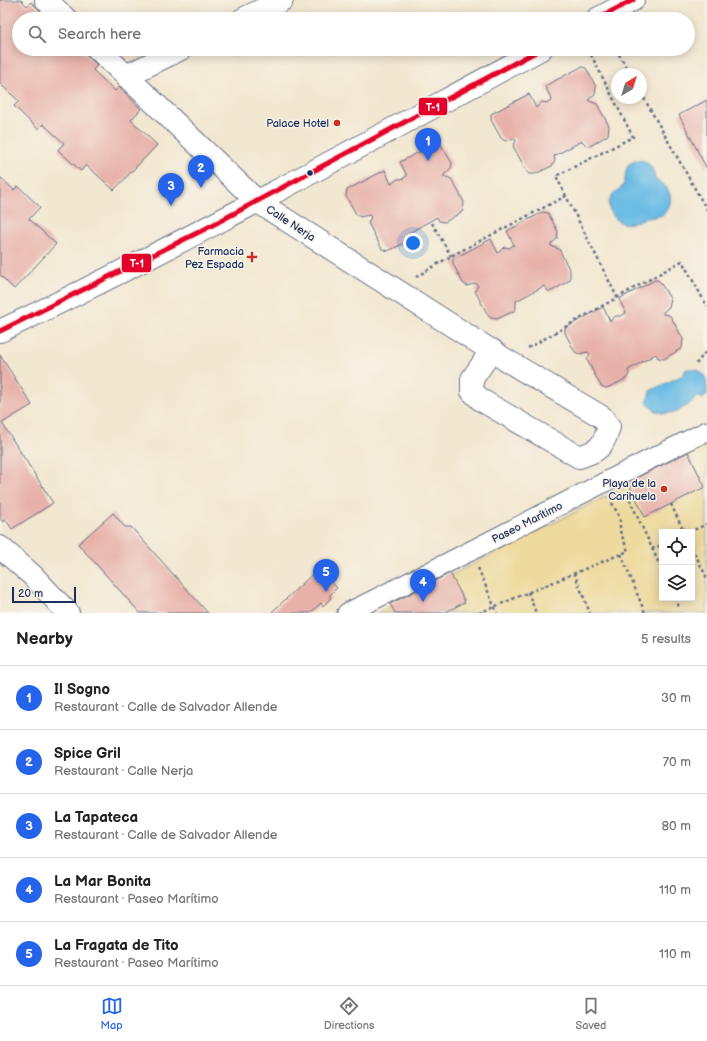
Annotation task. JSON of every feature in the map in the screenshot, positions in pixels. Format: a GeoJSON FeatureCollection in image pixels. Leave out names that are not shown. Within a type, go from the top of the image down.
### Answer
{"type":"FeatureCollection","features":[{"type":"Feature","properties":{"kind":"street"},"geometry":{"type":"LineString","coordinates":[[46,0],[59,12]]}},
{"type":"Feature","properties":{"kind":"street"},"geometry":{"type":"LineString","coordinates":[[257,12],[282,0]]}},
{"type":"Feature","properties":{"kind":"street"},"geometry":{"type":"LineString","coordinates":[[610,12],[633,0]]}},
{"type":"Feature","properties":{"kind":"street","name":"Calle Nerja"},"geometry":{"type":"LineString","coordinates":[[105,56],[258,202],[499,355],[602,417],[609,427],[604,443],[595,452],[579,457],[481,400],[472,390],[472,379],[499,355]]}},
{"type":"Feature","properties":{"kind":"street"},"geometry":{"type":"LineString","coordinates":[[126,76],[167,56]]}},
{"type":"Feature","properties":{"kind":"street"},"geometry":{"type":"LineString","coordinates":[[0,331],[90,289],[258,202],[528,56]]}},
{"type":"Feature","properties":{"kind":"street","name":"Paseo Marítimo"},"geometry":{"type":"LineString","coordinates":[[347,613],[707,431]]}},
{"type":"Feature","properties":{"kind":"street"},"geometry":{"type":"LineString","coordinates":[[0,547],[32,575],[68,613]]}},
{"type":"Feature","properties":{"kind":"path"},"geometry":{"type":"LineString","coordinates":[[592,56],[632,137],[556,176],[617,296]]}},
{"type":"Feature","properties":{"kind":"path"},"geometry":{"type":"LineString","coordinates":[[620,56],[627,68]]}},
{"type":"Feature","properties":{"kind":"path"},"geometry":{"type":"LineString","coordinates":[[647,104],[707,210]]}},
{"type":"Feature","properties":{"kind":"path"},"geometry":{"type":"LineString","coordinates":[[396,289],[451,256],[566,196]]}},
{"type":"Feature","properties":{"kind":"path"},"geometry":{"type":"LineString","coordinates":[[432,223],[451,256]]}},
{"type":"Feature","properties":{"kind":"path"},"geometry":{"type":"LineString","coordinates":[[499,355],[617,296],[682,261],[707,306]]}},
{"type":"Feature","properties":{"kind":"path"},"geometry":{"type":"LineString","coordinates":[[696,364],[707,350]]}},
{"type":"Feature","properties":{"kind":"path"},"geometry":{"type":"LineString","coordinates":[[610,479],[652,549],[660,565]]}},
{"type":"Feature","properties":{"kind":"path"},"geometry":{"type":"LineString","coordinates":[[479,613],[628,551],[620,530],[620,518],[610,479]]}},
{"type":"Feature","properties":{"kind":"path"},"geometry":{"type":"LineString","coordinates":[[670,504],[682,529]]}},
{"type":"Feature","properties":{"kind":"path"},"geometry":{"type":"LineString","coordinates":[[695,529],[707,524]]}},
{"type":"Feature","properties":{"kind":"path"},"geometry":{"type":"LineString","coordinates":[[652,549],[659,546]]}},
{"type":"Feature","properties":{"kind":"path"},"geometry":{"type":"LineString","coordinates":[[471,551],[497,613]]}},
{"type":"Feature","properties":{"kind":"path"},"geometry":{"type":"LineString","coordinates":[[620,554],[645,613]]}},
{"type":"Feature","properties":{"kind":"path"},"geometry":{"type":"LineString","coordinates":[[695,554],[707,578]]}},
{"type":"Feature","properties":{"kind":"path"},"geometry":{"type":"LineString","coordinates":[[574,573],[590,613]]}},
{"type":"Feature","properties":{"kind":"path"},"geometry":{"type":"LineString","coordinates":[[528,592],[536,613]]}},
{"type":"Feature","properties":{"kind":"path"},"geometry":{"type":"LineString","coordinates":[[676,601],[679,607]]}},
{"type":"Feature","properties":{"kind":"sand","name":"Playa de la Carihuela"},"geometry":{"type":"Polygon","coordinates":[[[707,445],[707,613],[377,613],[707,445]]]}},
{"type":"Feature","properties":{"kind":"water"},"geometry":{"type":"Polygon","coordinates":[[[636,160],[644,161],[650,165],[655,179],[668,189],[670,201],[668,209],[662,215],[627,224],[616,219],[610,211],[609,203],[612,196],[624,183],[628,165],[636,160]]]}},
{"type":"Feature","properties":{"kind":"water"},"geometry":{"type":"Polygon","coordinates":[[[688,369],[699,371],[706,380],[707,395],[703,399],[698,396],[680,410],[666,413],[653,409],[647,403],[650,391],[681,376],[685,370],[688,369]]]}},
{"type":"Feature","properties":{"kind":"building"},"geometry":{"type":"Polygon","coordinates":[[[0,0],[21,0],[27,6],[31,2],[42,12],[12,12],[12,56],[87,56],[97,65],[93,70],[115,91],[119,87],[141,109],[131,120],[157,145],[114,190],[86,165],[81,171],[58,150],[64,143],[43,124],[38,129],[14,106],[19,101],[0,84],[0,0]]]}},
{"type":"Feature","properties":{"kind":"building"},"geometry":{"type":"Polygon","coordinates":[[[581,67],[586,68],[596,87],[595,94],[589,99],[589,101],[597,104],[609,126],[608,135],[590,146],[587,146],[582,141],[554,156],[555,161],[552,166],[535,174],[529,174],[513,146],[516,141],[514,138],[505,141],[501,138],[491,120],[491,114],[529,94],[536,108],[542,102],[548,103],[552,100],[545,86],[581,67]]]}},
{"type":"Feature","properties":{"kind":"building"},"geometry":{"type":"Polygon","coordinates":[[[707,100],[707,169],[679,115],[707,100]]]}},
{"type":"Feature","properties":{"kind":"building"},"geometry":{"type":"Polygon","coordinates":[[[436,143],[441,145],[452,163],[451,168],[444,175],[444,177],[452,180],[464,202],[463,211],[445,222],[439,221],[437,217],[409,233],[410,237],[407,242],[388,251],[382,249],[368,223],[371,217],[369,215],[360,217],[356,214],[346,196],[347,190],[385,170],[391,184],[398,179],[402,179],[407,176],[400,162],[436,143]]]}},
{"type":"Feature","properties":{"kind":"building"},"geometry":{"type":"Polygon","coordinates":[[[0,177],[14,190],[18,186],[40,207],[29,219],[56,244],[14,289],[0,275],[0,177]]]}},
{"type":"Feature","properties":{"kind":"building"},"geometry":{"type":"Polygon","coordinates":[[[543,212],[548,213],[558,232],[557,239],[551,244],[551,246],[559,249],[570,271],[570,280],[552,291],[548,291],[544,286],[516,301],[516,308],[514,311],[497,319],[489,317],[475,291],[478,286],[476,283],[467,286],[463,283],[453,264],[453,259],[491,239],[498,253],[504,247],[509,248],[514,245],[507,231],[543,212]]]}},
{"type":"Feature","properties":{"kind":"building"},"geometry":{"type":"Polygon","coordinates":[[[655,280],[660,282],[671,300],[669,307],[663,312],[663,314],[671,317],[683,339],[682,348],[664,359],[658,358],[656,354],[628,370],[629,374],[626,379],[606,388],[601,386],[587,360],[590,354],[588,352],[579,354],[575,352],[565,333],[565,328],[603,307],[610,321],[616,316],[621,316],[626,313],[619,299],[655,280]]]}},
{"type":"Feature","properties":{"kind":"building"},"geometry":{"type":"Polygon","coordinates":[[[0,355],[32,405],[2,423],[53,503],[12,529],[6,520],[3,522],[0,518],[0,355]]]}},
{"type":"Feature","properties":{"kind":"building"},"geometry":{"type":"Polygon","coordinates":[[[688,452],[705,487],[645,517],[628,482],[688,452]]]}},
{"type":"Feature","properties":{"kind":"building"},"geometry":{"type":"Polygon","coordinates":[[[113,513],[125,527],[131,527],[208,613],[140,613],[78,544],[113,513]]]}},
{"type":"Feature","properties":{"kind":"building"},"geometry":{"type":"Polygon","coordinates":[[[319,568],[337,588],[329,596],[331,598],[323,606],[321,603],[310,613],[272,613],[272,612],[319,568]]]}},
{"type":"Feature","properties":{"kind":"building"},"geometry":{"type":"Polygon","coordinates":[[[450,573],[465,602],[444,613],[395,613],[390,604],[450,573]]]}},
{"type":"Feature","properties":{"kind":"transit line","name":"T-1"},"geometry":{"type":"LineString","coordinates":[[610,12],[633,0]]}},
{"type":"Feature","properties":{"kind":"transit line","name":"T-1"},"geometry":{"type":"LineString","coordinates":[[0,331],[205,229],[528,56]]}},
{"type":"Feature","properties":{"kind":"place","name":"Palace Hotel"},"geometry":{"type":"Point","coordinates":[337,123]}},
{"type":"Feature","properties":{"kind":"place","name":"Il Sogno"},"geometry":{"type":"Point","coordinates":[428,161]}},
{"type":"Feature","properties":{"kind":"place","name":"Spice Gril"},"geometry":{"type":"Point","coordinates":[201,188]}},
{"type":"Feature","properties":{"kind":"place","name":"La Tapateca"},"geometry":{"type":"Point","coordinates":[171,206]}},
{"type":"Feature","properties":{"kind":"place","name":"Farmacia Pez Espada"},"geometry":{"type":"Point","coordinates":[252,257]}},
{"type":"Feature","properties":{"kind":"place","name":"Playa de la Carihuela"},"geometry":{"type":"Point","coordinates":[664,489]}},
{"type":"Feature","properties":{"kind":"place","name":"La Fragata de Tito"},"geometry":{"type":"Point","coordinates":[326,592]}},
{"type":"Feature","properties":{"kind":"place","name":"La Mar Bonita"},"geometry":{"type":"Point","coordinates":[423,602]}}]}
